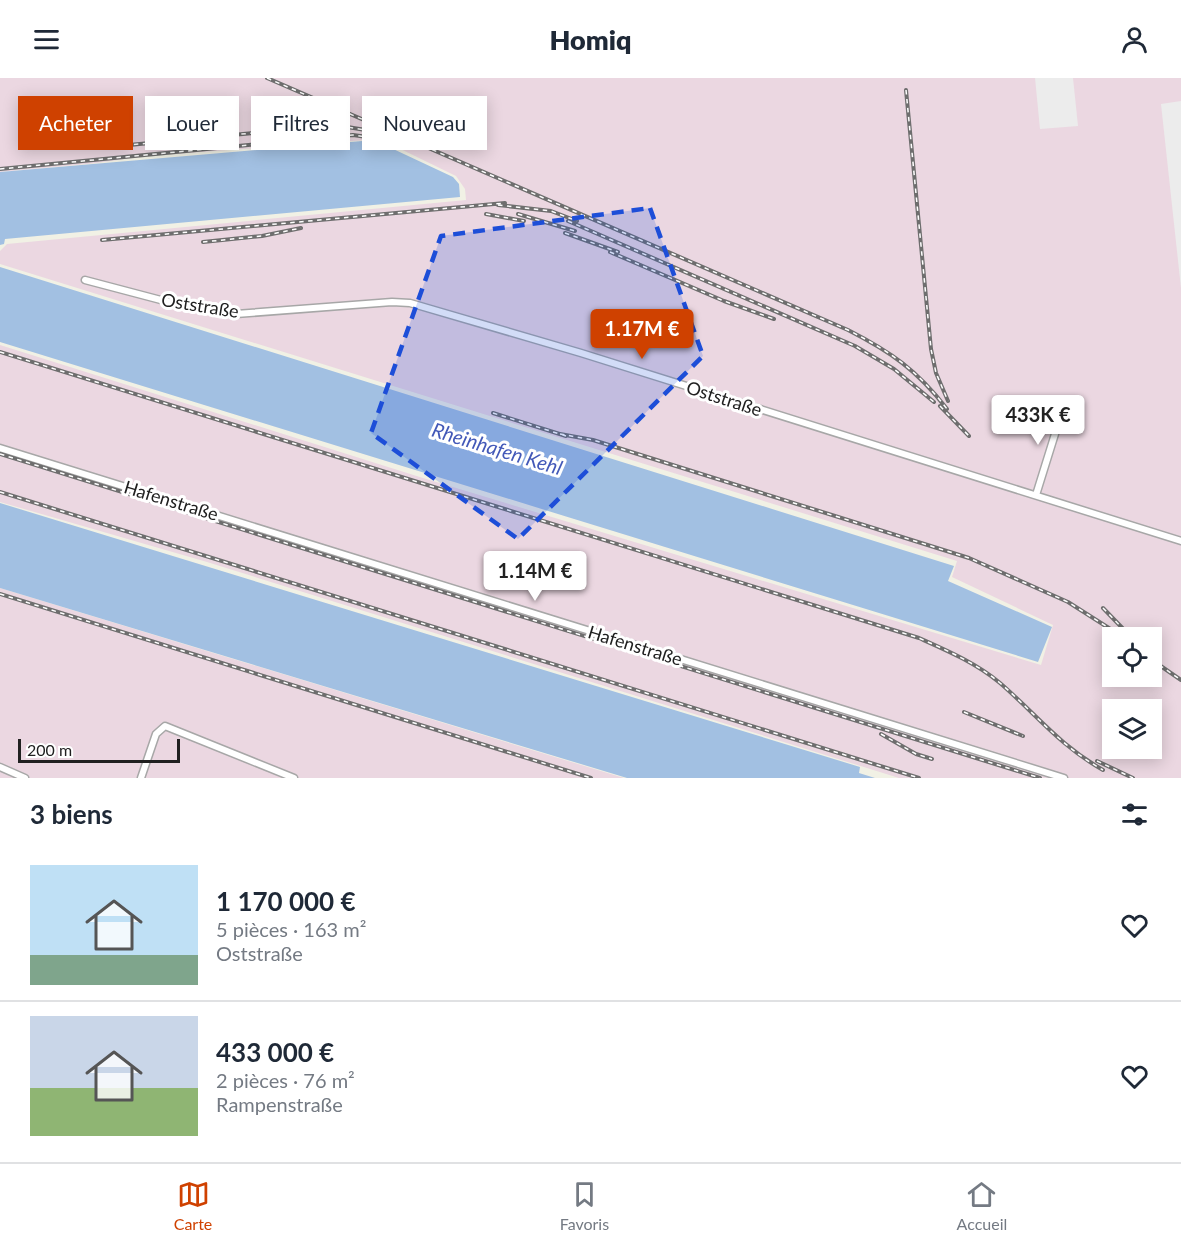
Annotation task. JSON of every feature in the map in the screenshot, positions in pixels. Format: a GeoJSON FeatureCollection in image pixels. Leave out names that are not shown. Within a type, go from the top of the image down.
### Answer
{"type":"FeatureCollection","features":[{"type":"Feature","properties":{"kind":"street","name":"Oststraße"},"geometry":{"type":"LineString","coordinates":[[85,280],[176,304],[236,315],[392,302],[410,303],[581,353],[1181,541]]}},
{"type":"Feature","properties":{"kind":"street"},"geometry":{"type":"LineString","coordinates":[[1035,495],[1064,405]]}},
{"type":"Feature","properties":{"kind":"street","name":"Hafenstraße"},"geometry":{"type":"LineString","coordinates":[[0,448],[1064,778]]}},
{"type":"Feature","properties":{"kind":"street"},"geometry":{"type":"LineString","coordinates":[[141,778],[156,734],[165,726],[294,778]]}},
{"type":"Feature","properties":{"kind":"street"},"geometry":{"type":"LineString","coordinates":[[0,768],[25,778]]}},
{"type":"Feature","properties":{"kind":"highlighted area"},"geometry":{"type":"Polygon","coordinates":[[[650,208],[703,356],[518,539],[371,433],[441,236],[650,208]]]}},
{"type":"Feature","properties":{"kind":"shaded area"},"geometry":{"type":"Polygon","coordinates":[[[0,78],[1181,78],[1181,778],[899,778],[207,562],[0,502],[0,345],[423,478],[1041,665],[1053,625],[952,577],[957,561],[0,264],[0,251],[7,244],[466,200],[465,189],[456,176],[403,150],[487,150],[487,96],[362,96],[362,140],[350,141],[350,96],[251,96],[251,148],[239,149],[239,96],[145,96],[145,150],[229,150],[146,156],[0,172],[0,78]]]}},
{"type":"Feature","properties":{"kind":"shaded area"},"geometry":{"type":"Polygon","coordinates":[[[1035,78],[1073,78],[1078,126],[1040,129],[1035,78]]]}},
{"type":"Feature","properties":{"kind":"shaded area"},"geometry":{"type":"Polygon","coordinates":[[[1181,101],[1181,288],[1161,104],[1181,101]]]}},
{"type":"Feature","properties":{"kind":"shaded area"},"geometry":{"type":"Polygon","coordinates":[[[0,588],[624,778],[0,778],[0,588]]]}},
{"type":"Feature","properties":{"kind":"water"},"geometry":{"type":"Polygon","coordinates":[[[362,141],[362,150],[395,150],[453,177],[459,184],[460,197],[5,239],[4,244],[0,245],[0,172],[257,150],[350,150],[350,142],[362,141]]]}},
{"type":"Feature","properties":{"kind":"water","name":"Rheinhafen Kehl"},"geometry":{"type":"Polygon","coordinates":[[[0,267],[954,566],[948,581],[1052,627],[1038,662],[0,342],[0,267]]]}},
{"type":"Feature","properties":{"kind":"water"},"geometry":{"type":"Polygon","coordinates":[[[0,503],[860,767],[859,773],[875,778],[627,778],[0,588],[0,503]]]}},
{"type":"Feature","properties":{"kind":"railway"},"geometry":{"type":"LineString","coordinates":[[267,78],[848,330],[902,363],[925,383],[947,409]]}},
{"type":"Feature","properties":{"kind":"railway"},"geometry":{"type":"LineString","coordinates":[[906,90],[931,349],[936,373],[948,401]]}},
{"type":"Feature","properties":{"kind":"railway"},"geometry":{"type":"LineString","coordinates":[[133,145],[335,125],[362,129]]}},
{"type":"Feature","properties":{"kind":"railway"},"geometry":{"type":"LineString","coordinates":[[0,169],[353,135],[362,136]]}},
{"type":"Feature","properties":{"kind":"railway"},"geometry":{"type":"LineString","coordinates":[[102,240],[505,203]]}},
{"type":"Feature","properties":{"kind":"railway"},"geometry":{"type":"LineString","coordinates":[[498,205],[551,211],[577,221]]}},
{"type":"Feature","properties":{"kind":"railway"},"geometry":{"type":"LineString","coordinates":[[486,214],[524,221]]}},
{"type":"Feature","properties":{"kind":"railway"},"geometry":{"type":"LineString","coordinates":[[518,214],[575,231]]}},
{"type":"Feature","properties":{"kind":"railway"},"geometry":{"type":"LineString","coordinates":[[568,221],[855,346],[894,369],[934,402]]}},
{"type":"Feature","properties":{"kind":"railway"},"geometry":{"type":"LineString","coordinates":[[203,242],[262,236],[301,228]]}},
{"type":"Feature","properties":{"kind":"railway"},"geometry":{"type":"LineString","coordinates":[[565,233],[618,252]]}},
{"type":"Feature","properties":{"kind":"railway"},"geometry":{"type":"LineString","coordinates":[[610,252],[724,301],[774,319]]}},
{"type":"Feature","properties":{"kind":"railway"},"geometry":{"type":"LineString","coordinates":[[0,352],[919,638],[961,658],[991,676],[1061,740],[1103,770]]}},
{"type":"Feature","properties":{"kind":"railway"},"geometry":{"type":"LineString","coordinates":[[940,406],[969,436]]}},
{"type":"Feature","properties":{"kind":"railway"},"geometry":{"type":"LineString","coordinates":[[493,413],[566,436]]}},
{"type":"Feature","properties":{"kind":"railway"},"geometry":{"type":"LineString","coordinates":[[560,434],[593,440],[969,558],[1068,602],[1107,627]]}},
{"type":"Feature","properties":{"kind":"railway"},"geometry":{"type":"LineString","coordinates":[[0,454],[1040,778]]}},
{"type":"Feature","properties":{"kind":"railway"},"geometry":{"type":"LineString","coordinates":[[0,492],[919,778]]}},
{"type":"Feature","properties":{"kind":"railway"},"geometry":{"type":"LineString","coordinates":[[0,594],[591,778]]}},
{"type":"Feature","properties":{"kind":"railway"},"geometry":{"type":"LineString","coordinates":[[1103,608],[1121,627]]}},
{"type":"Feature","properties":{"kind":"railway"},"geometry":{"type":"LineString","coordinates":[[1162,667],[1181,680]]}},
{"type":"Feature","properties":{"kind":"railway"},"geometry":{"type":"LineString","coordinates":[[964,712],[1023,736]]}},
{"type":"Feature","properties":{"kind":"railway"},"geometry":{"type":"LineString","coordinates":[[881,734],[916,754],[932,759]]}},
{"type":"Feature","properties":{"kind":"railway"},"geometry":{"type":"LineString","coordinates":[[1097,761],[1133,778]]}}]}
